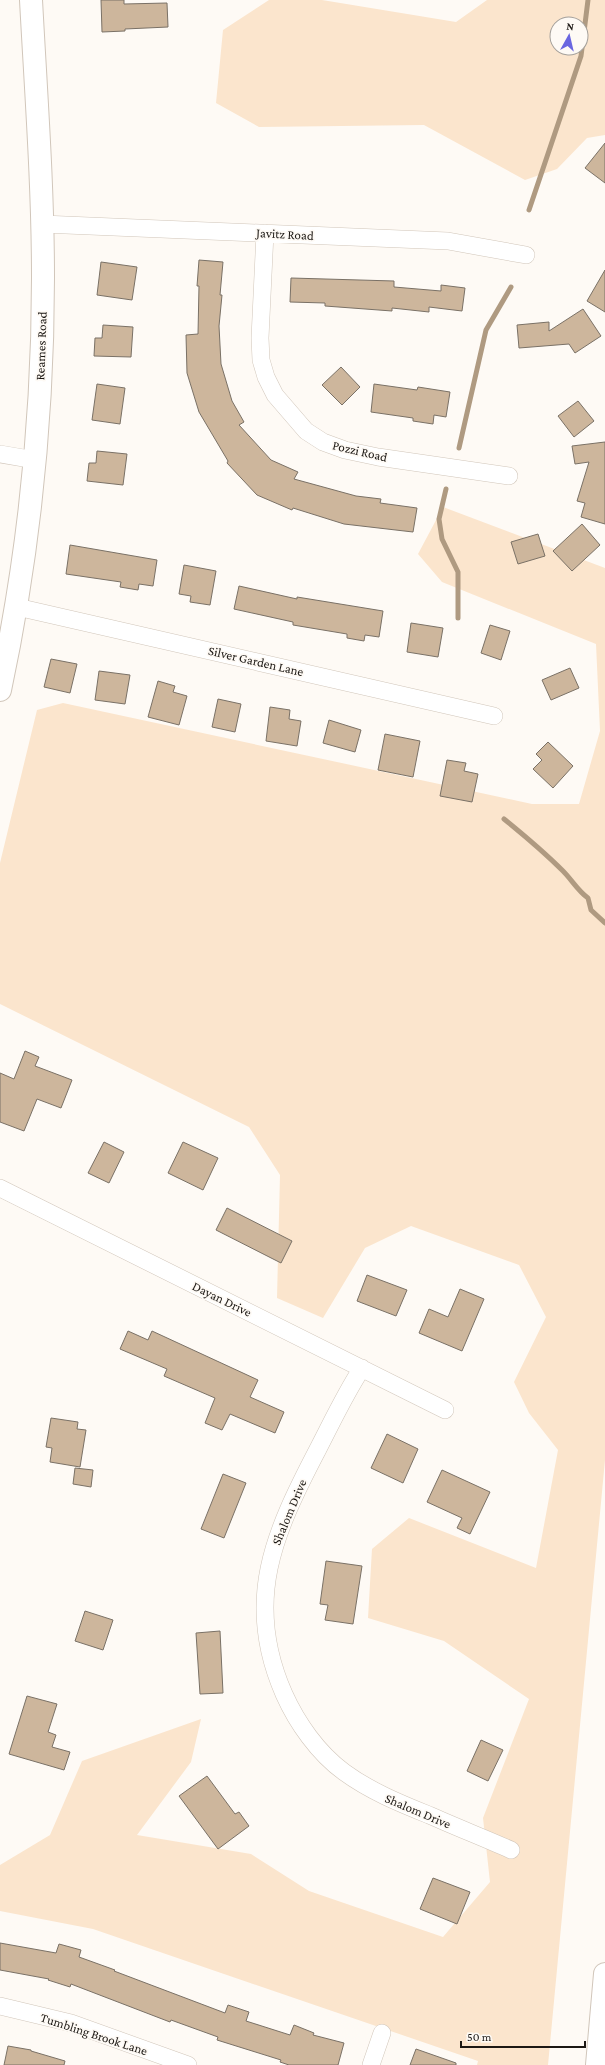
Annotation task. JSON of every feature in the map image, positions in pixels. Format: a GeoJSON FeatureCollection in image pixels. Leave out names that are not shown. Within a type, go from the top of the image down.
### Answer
{"type":"FeatureCollection","features":[{"type":"Feature","properties":{"kind":"main road","name":"Reames Road"},"geometry":{"type":"LineString","coordinates":[[0,690],[17,607],[35,460],[41,357],[42,224],[31,0]]}},
{"type":"Feature","properties":{"kind":"main road"},"geometry":{"type":"LineString","coordinates":[[597,2065],[605,1974]]}},
{"type":"Feature","properties":{"kind":"street","name":"Javitz Road"},"geometry":{"type":"LineString","coordinates":[[42,224],[448,241],[526,255]]}},
{"type":"Feature","properties":{"kind":"street","name":"Pozzi Road"},"geometry":{"type":"LineString","coordinates":[[266,233],[260,338],[261,360],[266,377],[275,395],[306,431],[322,442],[345,450],[509,476]]}},
{"type":"Feature","properties":{"kind":"street"},"geometry":{"type":"LineString","coordinates":[[0,454],[35,460]]}},
{"type":"Feature","properties":{"kind":"street","name":"Silver Garden Lane"},"geometry":{"type":"LineString","coordinates":[[17,607],[494,716]]}},
{"type":"Feature","properties":{"kind":"street","name":"Dayan Drive"},"geometry":{"type":"LineString","coordinates":[[0,1188],[445,1410]]}},
{"type":"Feature","properties":{"kind":"street","name":"Shalom Drive"},"geometry":{"type":"LineString","coordinates":[[362,1368],[304,1476],[279,1530],[269,1561],[265,1591],[265,1617],[268,1646],[277,1678],[289,1706],[305,1731],[324,1753],[343,1771],[376,1793],[511,1850]]}},
{"type":"Feature","properties":{"kind":"street","name":"Tumbling Brook Lane"},"geometry":{"type":"LineString","coordinates":[[0,2006],[71,2023],[188,2065]]}},
{"type":"Feature","properties":{"kind":"street"},"geometry":{"type":"LineString","coordinates":[[371,2065],[382,2033]]}},
{"type":"Feature","properties":{"kind":"shaded area"},"geometry":{"type":"Polygon","coordinates":[[[269,0],[322,0],[456,22],[487,0],[605,0],[605,135],[587,138],[557,169],[525,180],[424,125],[259,127],[216,103],[223,30],[269,0]]]}},
{"type":"Feature","properties":{"kind":"shaded area"},"geometry":{"type":"Polygon","coordinates":[[[443,507],[605,568],[605,1460],[548,2065],[477,2065],[478,2061],[93,1929],[0,1911],[0,1865],[50,1835],[82,1761],[201,1719],[191,1762],[137,1835],[251,1854],[309,1891],[443,1937],[490,1882],[483,1818],[529,1699],[444,1641],[368,1618],[372,1549],[409,1518],[536,1568],[558,1450],[529,1413],[514,1382],[546,1317],[519,1265],[411,1226],[365,1248],[323,1318],[277,1298],[280,1175],[249,1127],[0,1004],[0,863],[37,710],[63,703],[532,804],[579,804],[600,731],[596,644],[442,582],[418,554],[443,507]]]}},
{"type":"Feature","properties":{"kind":"building"},"geometry":{"type":"Polygon","coordinates":[[[101,0],[124,0],[124,4],[167,3],[168,27],[125,29],[125,31],[102,32],[101,0]]]}},
{"type":"Feature","properties":{"kind":"building"},"geometry":{"type":"Polygon","coordinates":[[[605,143],[605,183],[585,168],[605,143]]]}},
{"type":"Feature","properties":{"kind":"building"},"geometry":{"type":"Polygon","coordinates":[[[199,260],[223,262],[219,326],[221,364],[232,401],[244,422],[239,425],[271,460],[298,472],[294,479],[356,496],[381,499],[380,503],[417,508],[413,532],[344,524],[293,508],[292,510],[257,495],[227,463],[228,461],[199,412],[187,373],[186,335],[198,334],[199,286],[197,286],[199,260]]]}},
{"type":"Feature","properties":{"kind":"building"},"geometry":{"type":"Polygon","coordinates":[[[101,262],[137,267],[132,300],[97,295],[101,262]]]}},
{"type":"Feature","properties":{"kind":"building"},"geometry":{"type":"Polygon","coordinates":[[[605,270],[605,312],[587,301],[605,270]]]}},
{"type":"Feature","properties":{"kind":"building"},"geometry":{"type":"Polygon","coordinates":[[[291,278],[394,281],[394,287],[441,291],[441,285],[465,288],[462,311],[429,307],[429,312],[392,308],[392,311],[325,306],[325,303],[290,302],[291,278]]]}},
{"type":"Feature","properties":{"kind":"building"},"geometry":{"type":"Polygon","coordinates":[[[583,309],[601,336],[575,353],[569,344],[519,348],[517,325],[549,322],[549,331],[583,309]]]}},
{"type":"Feature","properties":{"kind":"building"},"geometry":{"type":"Polygon","coordinates":[[[103,325],[133,327],[131,357],[94,356],[95,338],[102,338],[103,325]]]}},
{"type":"Feature","properties":{"kind":"building"},"geometry":{"type":"Polygon","coordinates":[[[341,367],[360,387],[342,405],[322,385],[341,367]]]}},
{"type":"Feature","properties":{"kind":"building"},"geometry":{"type":"Polygon","coordinates":[[[97,384],[125,388],[120,424],[92,420],[97,384]]]}},
{"type":"Feature","properties":{"kind":"building"},"geometry":{"type":"Polygon","coordinates":[[[374,384],[417,390],[418,387],[450,392],[446,417],[434,415],[433,424],[413,421],[413,418],[371,412],[374,384]]]}},
{"type":"Feature","properties":{"kind":"building"},"geometry":{"type":"Polygon","coordinates":[[[578,401],[594,421],[574,437],[558,416],[578,401]]]}},
{"type":"Feature","properties":{"kind":"building"},"geometry":{"type":"Polygon","coordinates":[[[605,442],[605,524],[581,517],[585,503],[577,501],[589,462],[575,464],[572,446],[605,442]]]}},
{"type":"Feature","properties":{"kind":"building"},"geometry":{"type":"Polygon","coordinates":[[[97,451],[127,454],[123,485],[87,481],[89,463],[96,463],[97,451]]]}},
{"type":"Feature","properties":{"kind":"building"},"geometry":{"type":"Polygon","coordinates":[[[582,524],[600,545],[572,571],[553,551],[582,524]]]}},
{"type":"Feature","properties":{"kind":"building"},"geometry":{"type":"Polygon","coordinates":[[[538,534],[545,556],[518,564],[511,542],[538,534]]]}},
{"type":"Feature","properties":{"kind":"building"},"geometry":{"type":"Polygon","coordinates":[[[70,545],[157,560],[153,586],[139,584],[138,590],[120,587],[121,582],[66,574],[70,545]]]}},
{"type":"Feature","properties":{"kind":"building"},"geometry":{"type":"Polygon","coordinates":[[[184,565],[216,571],[210,605],[190,602],[191,596],[179,594],[184,565]]]}},
{"type":"Feature","properties":{"kind":"building"},"geometry":{"type":"Polygon","coordinates":[[[239,586],[297,599],[297,597],[383,611],[379,637],[365,635],[364,641],[347,638],[347,634],[293,625],[293,622],[234,609],[239,586]]]}},
{"type":"Feature","properties":{"kind":"building"},"geometry":{"type":"Polygon","coordinates":[[[411,623],[443,628],[438,657],[407,652],[411,623]]]}},
{"type":"Feature","properties":{"kind":"building"},"geometry":{"type":"Polygon","coordinates":[[[490,625],[510,631],[501,660],[481,653],[490,625]]]}},
{"type":"Feature","properties":{"kind":"building"},"geometry":{"type":"Polygon","coordinates":[[[51,659],[77,664],[70,693],[44,687],[51,659]]]}},
{"type":"Feature","properties":{"kind":"building"},"geometry":{"type":"Polygon","coordinates":[[[570,668],[579,688],[551,700],[542,680],[570,668]]]}},
{"type":"Feature","properties":{"kind":"building"},"geometry":{"type":"Polygon","coordinates":[[[99,671],[130,675],[125,704],[95,700],[99,671]]]}},
{"type":"Feature","properties":{"kind":"building"},"geometry":{"type":"Polygon","coordinates":[[[158,681],[175,686],[173,692],[187,696],[179,725],[148,717],[158,681]]]}},
{"type":"Feature","properties":{"kind":"building"},"geometry":{"type":"Polygon","coordinates":[[[218,699],[241,704],[235,732],[212,727],[218,699]]]}},
{"type":"Feature","properties":{"kind":"building"},"geometry":{"type":"Polygon","coordinates":[[[270,707],[290,710],[289,719],[301,721],[297,746],[266,741],[270,707]]]}},
{"type":"Feature","properties":{"kind":"building"},"geometry":{"type":"Polygon","coordinates":[[[329,720],[361,730],[355,752],[323,743],[329,720]]]}},
{"type":"Feature","properties":{"kind":"building"},"geometry":{"type":"Polygon","coordinates":[[[385,734],[420,741],[413,777],[378,770],[385,734]]]}},
{"type":"Feature","properties":{"kind":"building"},"geometry":{"type":"Polygon","coordinates":[[[548,742],[573,766],[553,788],[533,769],[542,760],[536,754],[548,742]]]}},
{"type":"Feature","properties":{"kind":"building"},"geometry":{"type":"Polygon","coordinates":[[[447,760],[466,763],[464,771],[478,774],[472,802],[440,796],[447,760]]]}},
{"type":"Feature","properties":{"kind":"building"},"geometry":{"type":"Polygon","coordinates":[[[25,1051],[39,1057],[35,1066],[72,1080],[61,1108],[37,1099],[24,1131],[0,1122],[0,1073],[14,1079],[25,1051]]]}},
{"type":"Feature","properties":{"kind":"building"},"geometry":{"type":"Polygon","coordinates":[[[104,1142],[124,1152],[109,1183],[88,1173],[104,1142]]]}},
{"type":"Feature","properties":{"kind":"building"},"geometry":{"type":"Polygon","coordinates":[[[183,1142],[218,1158],[203,1190],[168,1173],[183,1142]]]}},
{"type":"Feature","properties":{"kind":"building"},"geometry":{"type":"Polygon","coordinates":[[[227,1208],[292,1241],[281,1263],[216,1230],[227,1208]]]}},
{"type":"Feature","properties":{"kind":"building"},"geometry":{"type":"Polygon","coordinates":[[[367,1275],[407,1290],[396,1316],[357,1301],[367,1275]]]}},
{"type":"Feature","properties":{"kind":"building"},"geometry":{"type":"Polygon","coordinates":[[[460,1289],[484,1299],[462,1351],[419,1333],[429,1309],[448,1317],[460,1289]]]}},
{"type":"Feature","properties":{"kind":"building"},"geometry":{"type":"Polygon","coordinates":[[[128,1331],[148,1340],[152,1331],[258,1380],[250,1397],[284,1412],[275,1433],[230,1414],[222,1430],[205,1423],[215,1398],[164,1376],[167,1369],[120,1349],[128,1331]]]}},
{"type":"Feature","properties":{"kind":"building"},"geometry":{"type":"Polygon","coordinates":[[[51,1418],[78,1422],[77,1429],[86,1430],[80,1467],[50,1462],[52,1448],[46,1447],[51,1418]]]}},
{"type":"Feature","properties":{"kind":"building"},"geometry":{"type":"Polygon","coordinates":[[[387,1434],[418,1449],[403,1483],[371,1468],[387,1434]]]}},
{"type":"Feature","properties":{"kind":"building"},"geometry":{"type":"Polygon","coordinates":[[[75,1468],[93,1470],[91,1487],[73,1484],[75,1468]]]}},
{"type":"Feature","properties":{"kind":"building"},"geometry":{"type":"Polygon","coordinates":[[[442,1470],[490,1492],[470,1534],[457,1528],[462,1518],[427,1502],[442,1470]]]}},
{"type":"Feature","properties":{"kind":"building"},"geometry":{"type":"Polygon","coordinates":[[[223,1474],[246,1483],[224,1538],[201,1529],[223,1474]]]}},
{"type":"Feature","properties":{"kind":"building"},"geometry":{"type":"Polygon","coordinates":[[[326,1561],[362,1566],[353,1624],[325,1620],[328,1605],[320,1604],[326,1561]]]}},
{"type":"Feature","properties":{"kind":"building"},"geometry":{"type":"Polygon","coordinates":[[[85,1611],[113,1620],[103,1650],[75,1641],[85,1611]]]}},
{"type":"Feature","properties":{"kind":"building"},"geometry":{"type":"Polygon","coordinates":[[[220,1631],[223,1693],[200,1694],[196,1633],[220,1631]]]}},
{"type":"Feature","properties":{"kind":"building"},"geometry":{"type":"Polygon","coordinates":[[[27,1696],[57,1704],[48,1732],[56,1735],[52,1747],[70,1752],[64,1770],[9,1754],[27,1696]]]}},
{"type":"Feature","properties":{"kind":"building"},"geometry":{"type":"Polygon","coordinates":[[[481,1740],[503,1750],[488,1781],[467,1771],[481,1740]]]}},
{"type":"Feature","properties":{"kind":"building"},"geometry":{"type":"Polygon","coordinates":[[[207,1776],[235,1814],[239,1812],[249,1826],[218,1849],[179,1796],[207,1776]]]}},
{"type":"Feature","properties":{"kind":"building"},"geometry":{"type":"Polygon","coordinates":[[[433,1878],[470,1892],[457,1924],[420,1909],[433,1878]]]}},
{"type":"Feature","properties":{"kind":"building"},"geometry":{"type":"Polygon","coordinates":[[[0,1943],[56,1953],[59,1944],[81,1950],[79,1957],[225,2013],[228,2005],[249,2012],[246,2021],[290,2035],[294,2025],[314,2033],[313,2035],[344,2043],[338,2065],[289,2065],[280,2062],[281,2060],[217,2040],[218,2037],[171,2020],[170,2022],[71,1984],[70,1987],[48,1980],[49,1979],[0,1970],[0,1943]]]}},
{"type":"Feature","properties":{"kind":"building"},"geometry":{"type":"Polygon","coordinates":[[[8,2046],[31,2050],[65,2061],[64,2065],[4,2065],[8,2046]]]}},
{"type":"Feature","properties":{"kind":"building"},"geometry":{"type":"Polygon","coordinates":[[[416,2049],[456,2063],[456,2065],[410,2065],[416,2049]]]}},
{"type":"Feature","properties":{"kind":"waterway"},"geometry":{"type":"LineString","coordinates":[[529,210],[581,56],[588,0]]}},
{"type":"Feature","properties":{"kind":"waterway"},"geometry":{"type":"LineString","coordinates":[[459,448],[486,330],[511,287]]}},
{"type":"Feature","properties":{"kind":"waterway"},"geometry":{"type":"LineString","coordinates":[[446,489],[439,519],[442,539],[458,572],[458,618]]}},
{"type":"Feature","properties":{"kind":"waterway"},"geometry":{"type":"LineString","coordinates":[[504,819],[549,857],[563,871],[588,898],[591,910],[605,923]]}}]}
